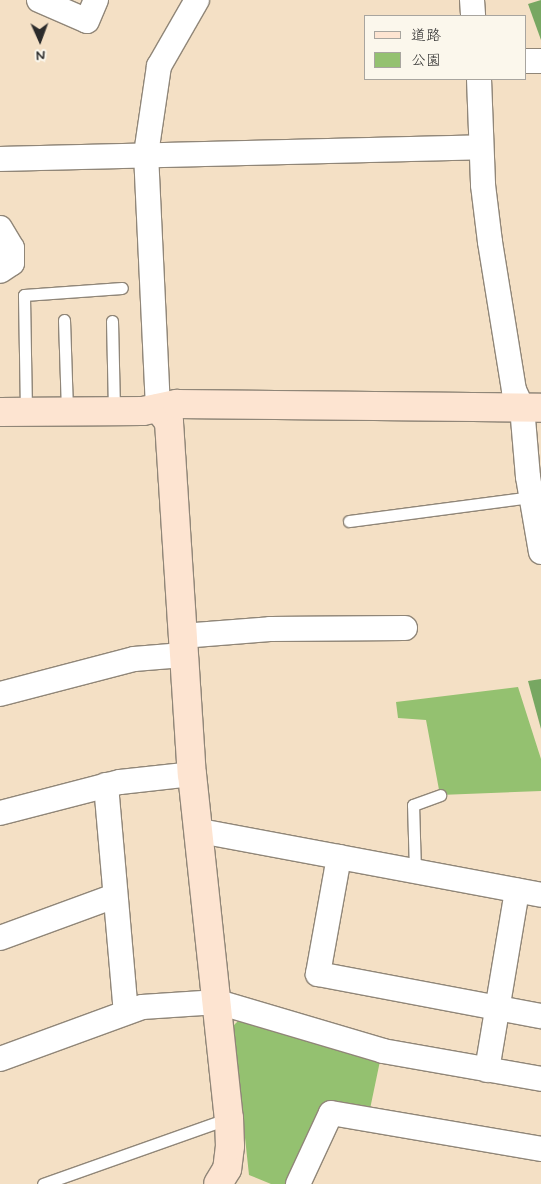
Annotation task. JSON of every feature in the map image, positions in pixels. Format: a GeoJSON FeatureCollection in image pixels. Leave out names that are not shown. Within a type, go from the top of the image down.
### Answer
{"type":"FeatureCollection","features":[{"type":"Feature","properties":{"kind":"street"},"geometry":{"type":"LineString","coordinates":[[39,0],[87,20],[96,0]]}},
{"type":"Feature","properties":{"kind":"street"},"geometry":{"type":"LineString","coordinates":[[197,0],[159,66],[146,154],[158,408],[169,422],[182,645],[192,774],[200,831],[229,1118],[230,1146],[227,1169],[218,1184]]}},
{"type":"Feature","properties":{"kind":"street"},"geometry":{"type":"LineString","coordinates":[[472,0],[473,15]]}},
{"type":"Feature","properties":{"kind":"street"},"geometry":{"type":"LineString","coordinates":[[526,61],[541,61]]}},
{"type":"Feature","properties":{"kind":"street"},"geometry":{"type":"LineString","coordinates":[[479,80],[483,186],[490,242],[514,390],[532,408],[532,497],[539,524],[541,552]]}},
{"type":"Feature","properties":{"kind":"street"},"geometry":{"type":"LineString","coordinates":[[0,159],[481,147]]}},
{"type":"Feature","properties":{"kind":"street"},"geometry":{"type":"LineString","coordinates":[[0,228],[12,248],[12,263],[0,271]]}},
{"type":"Feature","properties":{"kind":"street"},"geometry":{"type":"LineString","coordinates":[[13,412],[144,411],[177,404],[532,408]]}},
{"type":"Feature","properties":{"kind":"street"},"geometry":{"type":"LineString","coordinates":[[0,694],[182,645],[270,629],[405,628]]}},
{"type":"Feature","properties":{"kind":"street"},"geometry":{"type":"LineString","coordinates":[[0,813],[106,785],[192,774]]}},
{"type":"Feature","properties":{"kind":"street"},"geometry":{"type":"LineString","coordinates":[[106,785],[126,1012]]}},
{"type":"Feature","properties":{"kind":"street"},"geometry":{"type":"LineString","coordinates":[[200,831],[541,895]]}},
{"type":"Feature","properties":{"kind":"street"},"geometry":{"type":"LineString","coordinates":[[339,857],[318,974],[541,1016]]}},
{"type":"Feature","properties":{"kind":"street"},"geometry":{"type":"LineString","coordinates":[[487,1070],[517,890]]}},
{"type":"Feature","properties":{"kind":"street"},"geometry":{"type":"LineString","coordinates":[[0,938],[115,896]]}},
{"type":"Feature","properties":{"kind":"street"},"geometry":{"type":"LineString","coordinates":[[0,1059],[142,1007],[218,1002],[383,1051],[541,1078]]}},
{"type":"Feature","properties":{"kind":"street"},"geometry":{"type":"LineString","coordinates":[[298,1184],[331,1113],[541,1149]]}},
{"type":"Feature","properties":{"kind":"lane"},"geometry":{"type":"LineString","coordinates":[[13,412],[24,295],[122,288]]}},
{"type":"Feature","properties":{"kind":"lane"},"geometry":{"type":"LineString","coordinates":[[64,320],[67,411]]}},
{"type":"Feature","properties":{"kind":"lane"},"geometry":{"type":"LineString","coordinates":[[112,321],[114,411]]}},
{"type":"Feature","properties":{"kind":"lane"},"geometry":{"type":"LineString","coordinates":[[349,521],[532,497]]}},
{"type":"Feature","properties":{"kind":"lane"},"geometry":{"type":"LineString","coordinates":[[415,871],[413,805],[440,795]]}},
{"type":"Feature","properties":{"kind":"lane"},"geometry":{"type":"LineString","coordinates":[[43,1184],[229,1118]]}},
{"type":"Feature","properties":{"kind":"green space"},"geometry":{"type":"Polygon","coordinates":[[[541,0],[541,40],[528,4],[541,0]]]}},
{"type":"Feature","properties":{"kind":"green space"},"geometry":{"type":"Polygon","coordinates":[[[541,679],[541,729],[528,681],[541,679]]]}},
{"type":"Feature","properties":{"kind":"green space"},"geometry":{"type":"Polygon","coordinates":[[[518,687],[541,759],[541,791],[440,795],[426,720],[398,718],[396,702],[518,687]]]}},
{"type":"Feature","properties":{"kind":"green space"},"geometry":{"type":"Polygon","coordinates":[[[240,1019],[380,1061],[370,1109],[326,1102],[287,1184],[271,1184],[249,1175],[233,1026],[240,1019]]]}}]}
